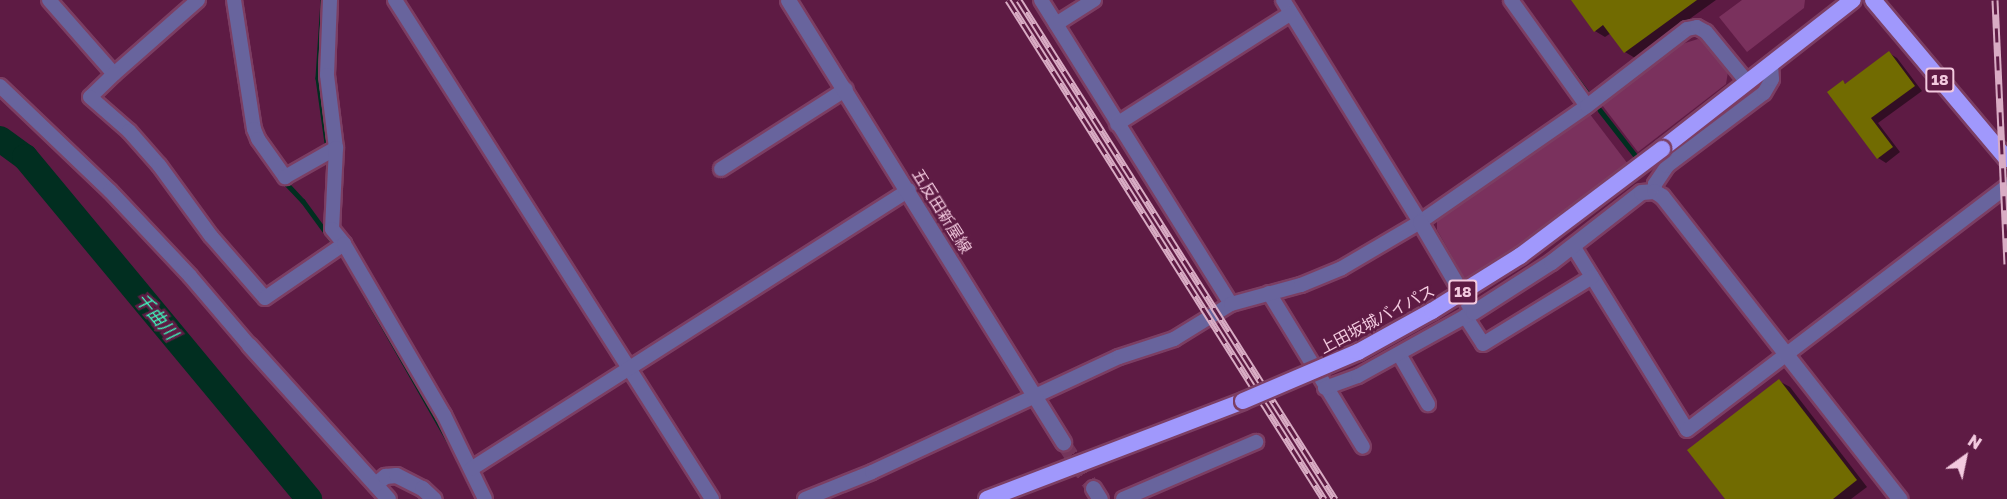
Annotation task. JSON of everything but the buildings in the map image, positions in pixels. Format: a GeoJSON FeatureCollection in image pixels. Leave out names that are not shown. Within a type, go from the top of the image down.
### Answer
{"type":"FeatureCollection","features":[{"type":"Feature","properties":{"kind":"highway","name":"上田坂城バイパス"},"geometry":{"type":"LineString","coordinates":[[987,499],[1243,401],[1358,352],[1432,311],[1520,256],[1662,149],[1852,0]]}},
{"type":"Feature","properties":{"kind":"highway","name":"18"},"geometry":{"type":"LineString","coordinates":[[1873,0],[2007,159]]}},
{"type":"Feature","properties":{"kind":"street"},"geometry":{"type":"LineString","coordinates":[[49,0],[114,74]]}},
{"type":"Feature","properties":{"kind":"street"},"geometry":{"type":"LineString","coordinates":[[198,0],[90,97],[129,131],[159,165],[211,236],[265,298],[340,247]]}},
{"type":"Feature","properties":{"kind":"street"},"geometry":{"type":"LineString","coordinates":[[234,0],[254,129],[258,139],[285,177],[331,151]]}},
{"type":"Feature","properties":{"kind":"street"},"geometry":{"type":"LineString","coordinates":[[330,0],[327,75],[332,229],[340,247],[444,415],[486,499]]}},
{"type":"Feature","properties":{"kind":"street"},"geometry":{"type":"LineString","coordinates":[[395,0],[626,368],[712,499]]}},
{"type":"Feature","properties":{"kind":"street","name":"五反田新屋線"},"geometry":{"type":"LineString","coordinates":[[788,0],[909,190],[1063,442]]}},
{"type":"Feature","properties":{"kind":"street"},"geometry":{"type":"LineString","coordinates":[[1041,0],[1231,304]]}},
{"type":"Feature","properties":{"kind":"street"},"geometry":{"type":"LineString","coordinates":[[1056,24],[1094,0]]}},
{"type":"Feature","properties":{"kind":"street"},"geometry":{"type":"LineString","coordinates":[[1283,0],[1420,222],[1483,344],[1592,277]]}},
{"type":"Feature","properties":{"kind":"street"},"geometry":{"type":"LineString","coordinates":[[1511,0],[1587,106]]}},
{"type":"Feature","properties":{"kind":"street"},"geometry":{"type":"LineString","coordinates":[[1117,124],[1291,13]]}},
{"type":"Feature","properties":{"kind":"street"},"geometry":{"type":"LineString","coordinates":[[805,499],[872,472],[1128,354],[1174,339],[1231,304],[1301,285],[1342,268],[1420,222],[1587,106],[1687,28],[1697,27],[1706,32],[1747,82]]}},
{"type":"Feature","properties":{"kind":"street"},"geometry":{"type":"LineString","coordinates":[[1654,191],[1654,184],[1667,166],[1764,93],[1772,79],[1771,63]]}},
{"type":"Feature","properties":{"kind":"street"},"geometry":{"type":"LineString","coordinates":[[0,86],[110,191],[190,276],[388,499]]}},
{"type":"Feature","properties":{"kind":"street"},"geometry":{"type":"LineString","coordinates":[[721,169],[846,89]]}},
{"type":"Feature","properties":{"kind":"street"},"geometry":{"type":"LineString","coordinates":[[1573,246],[1687,430],[2007,186]]}},
{"type":"Feature","properties":{"kind":"street"},"geometry":{"type":"LineString","coordinates":[[471,469],[626,368],[909,190]]}},
{"type":"Feature","properties":{"kind":"street"},"geometry":{"type":"LineString","coordinates":[[1325,388],[1358,376],[1469,314],[1573,246],[1641,192],[1654,191],[1662,196],[1900,499]]}},
{"type":"Feature","properties":{"kind":"street"},"geometry":{"type":"LineString","coordinates":[[1269,293],[1363,447]]}},
{"type":"Feature","properties":{"kind":"street"},"geometry":{"type":"LineString","coordinates":[[1399,354],[1428,404]]}},
{"type":"Feature","properties":{"kind":"street"},"geometry":{"type":"LineString","coordinates":[[1123,499],[1256,442]]}},
{"type":"Feature","properties":{"kind":"street"},"geometry":{"type":"LineString","coordinates":[[375,484],[385,476],[396,475],[422,488],[434,499]]}},
{"type":"Feature","properties":{"kind":"shaded area"},"geometry":{"type":"Polygon","coordinates":[[[1742,0],[1805,0],[1804,8],[1747,52],[1719,17],[1742,0]]]}},
{"type":"Feature","properties":{"kind":"shaded area"},"geometry":{"type":"Polygon","coordinates":[[[1698,39],[1705,41],[1726,65],[1728,72],[1726,84],[1638,152],[1602,105],[1682,44],[1698,39]]]}},
{"type":"Feature","properties":{"kind":"shaded area"},"geometry":{"type":"Polygon","coordinates":[[[1589,113],[1628,164],[1515,248],[1465,279],[1437,230],[1437,217],[1589,113]]]}},
{"type":"Feature","properties":{"kind":"waterway"},"geometry":{"type":"LineString","coordinates":[[323,0],[318,78],[328,150]]}},
{"type":"Feature","properties":{"kind":"waterway"},"geometry":{"type":"LineString","coordinates":[[1545,36],[1588,94]]}},
{"type":"Feature","properties":{"kind":"waterway"},"geometry":{"type":"LineString","coordinates":[[1600,110],[1635,155]]}},
{"type":"Feature","properties":{"kind":"waterway","name":"千曲川"},"geometry":{"type":"LineString","coordinates":[[0,139],[25,157],[309,499]]}},
{"type":"Feature","properties":{"kind":"waterway"},"geometry":{"type":"LineString","coordinates":[[303,174],[287,184],[303,201],[344,257],[453,448]]}},
{"type":"Feature","properties":{"kind":"waterway"},"geometry":{"type":"LineString","coordinates":[[459,461],[478,499]]}},
{"type":"Feature","properties":{"kind":"tunnel"},"geometry":{"type":"LineString","coordinates":[[1063,442],[1093,488]]}},
{"type":"Feature","properties":{"kind":"railway"},"geometry":{"type":"LineString","coordinates":[[1008,0],[1324,499]]}},
{"type":"Feature","properties":{"kind":"railway"},"geometry":{"type":"LineString","coordinates":[[1019,0],[1335,499]]}},
{"type":"Feature","properties":{"kind":"railway"},"geometry":{"type":"LineString","coordinates":[[1995,0],[2007,264]]}}]}
